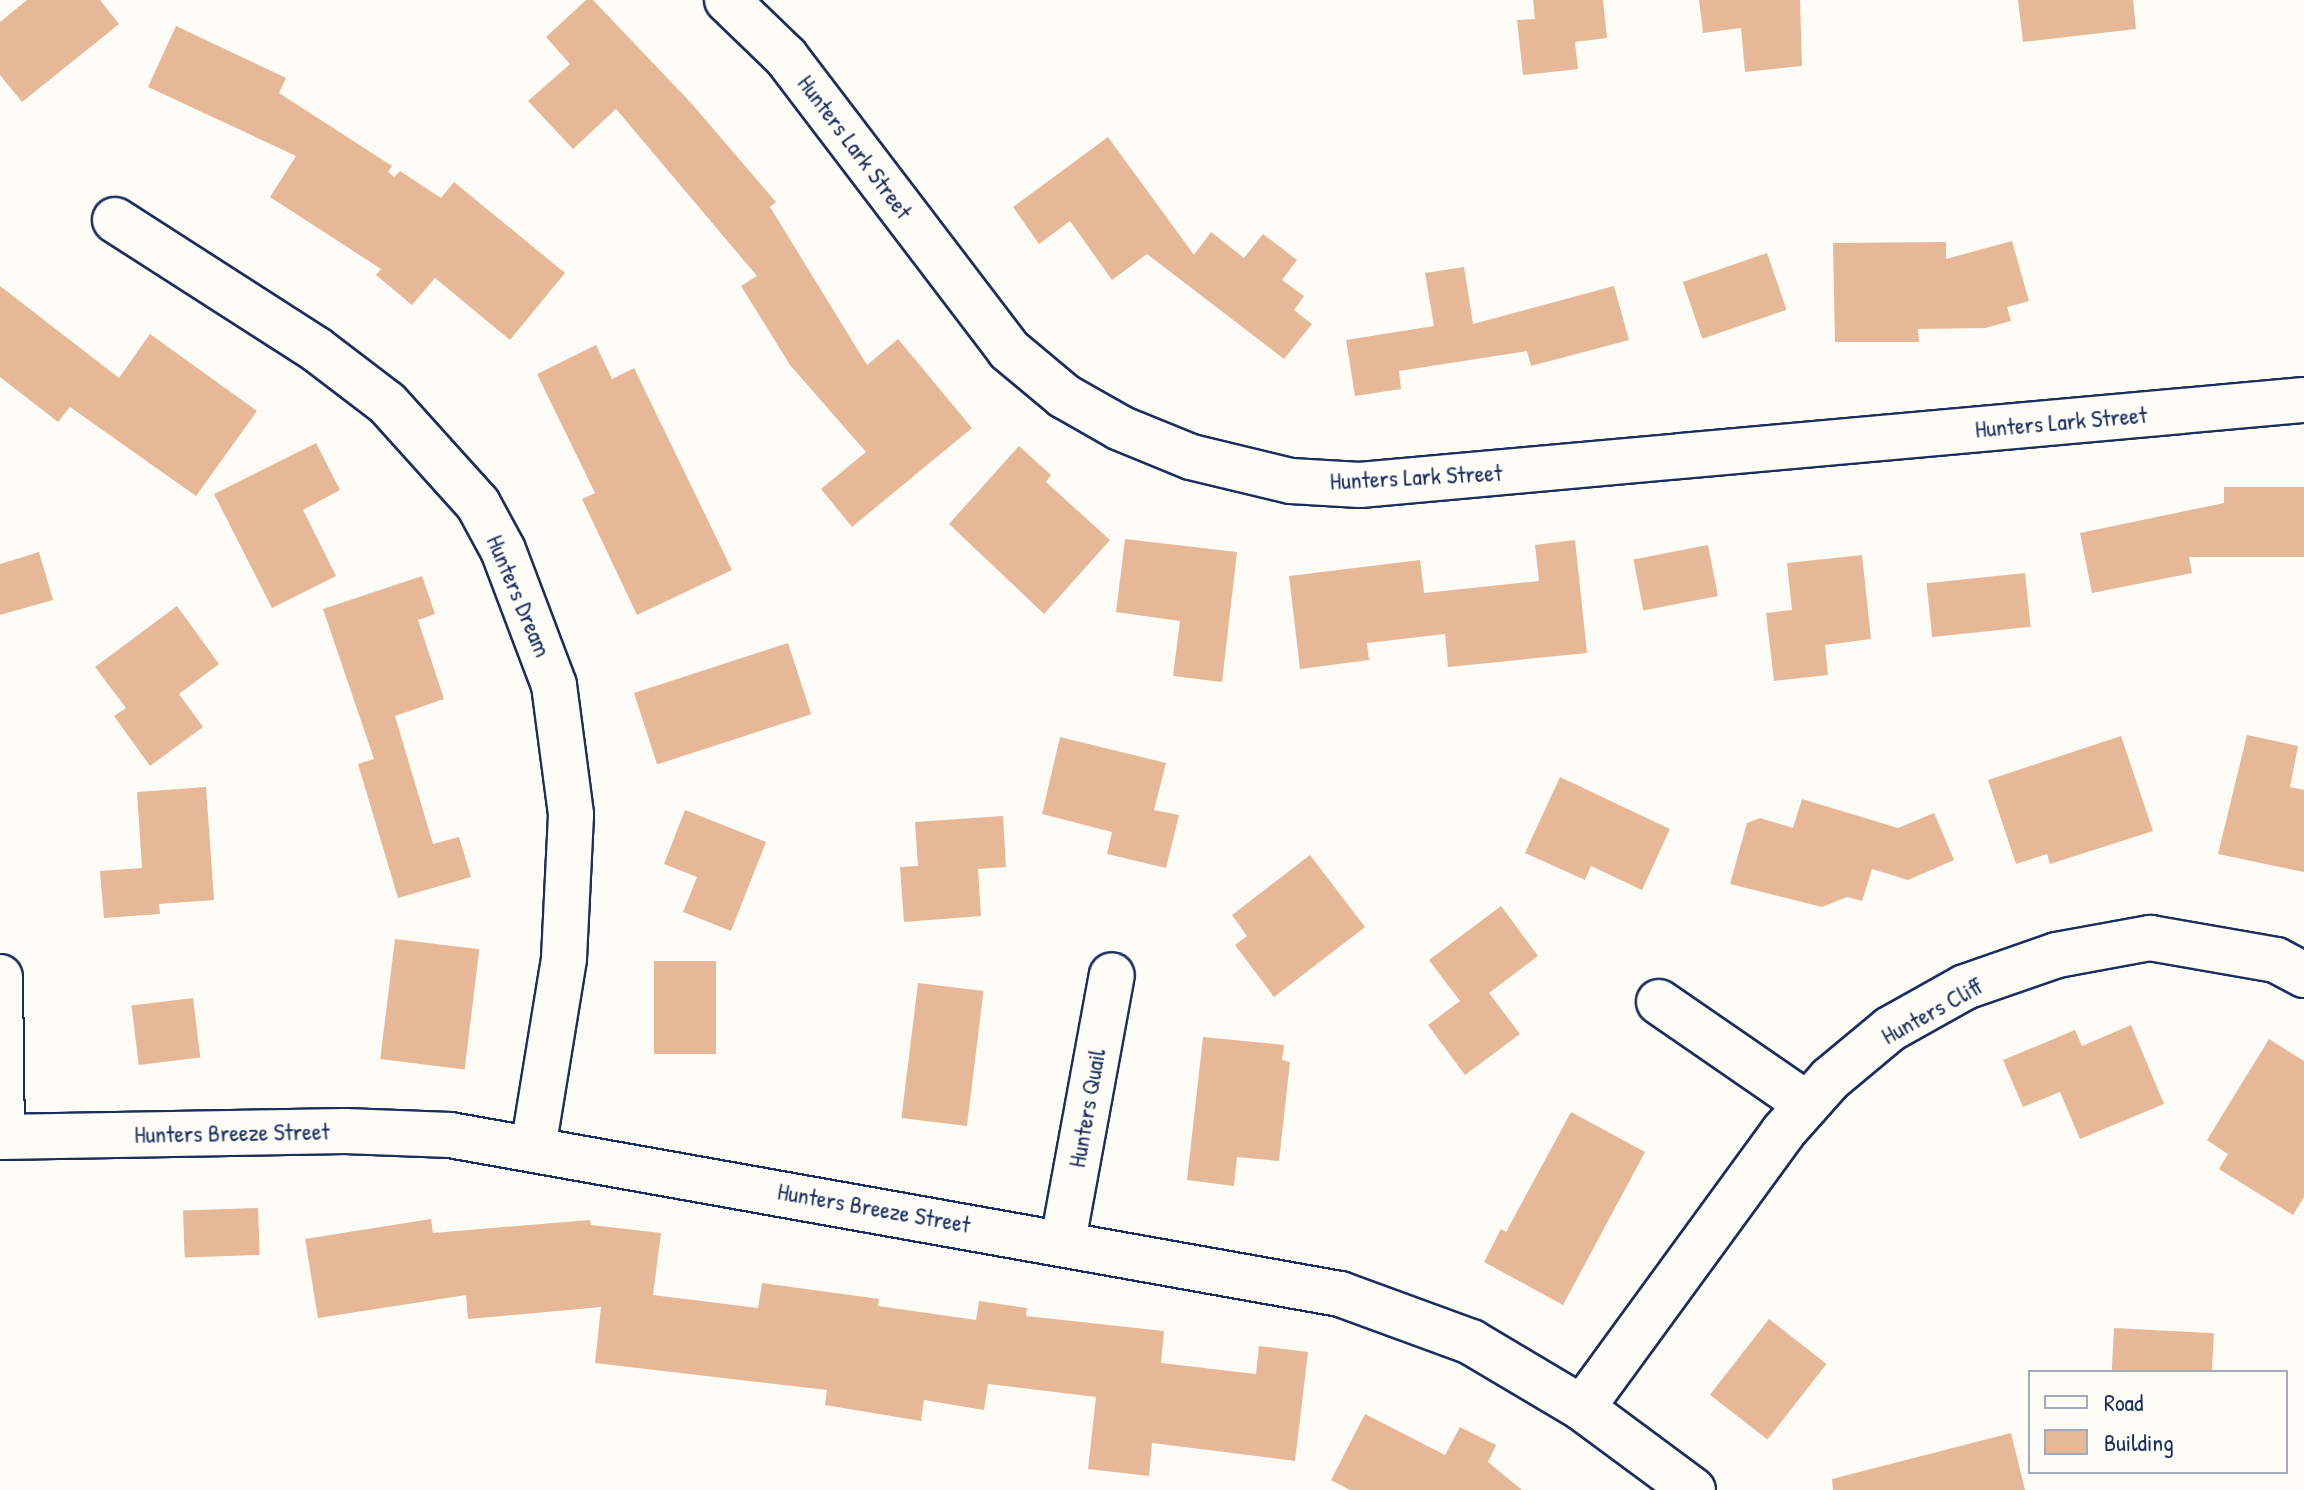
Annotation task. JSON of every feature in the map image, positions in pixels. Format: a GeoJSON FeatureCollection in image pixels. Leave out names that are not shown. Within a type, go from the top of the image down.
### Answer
{"type":"FeatureCollection","features":[{"type":"Feature","properties":{"kind":"street","name":"Hunters Lark Street"},"geometry":{"type":"LineString","coordinates":[[727,0],[786,57],[1009,350],[1064,396],[1120,428],[1191,457],[1291,481],[1360,485],[2304,400]]}},
{"type":"Feature","properties":{"kind":"street","name":"Hunters Dream"},"geometry":{"type":"LineString","coordinates":[[115,220],[316,349],[387,403],[478,504],[503,550],[554,685],[571,815],[564,959],[533,1149]]}},
{"type":"Feature","properties":{"kind":"street","name":"Hunters Cliff"},"geometry":{"type":"LineString","coordinates":[[1582,1408],[1807,1104],[1890,1029],[1965,987],[2057,955],[2150,938],[2276,960],[2304,975]]}},
{"type":"Feature","properties":{"kind":"street","name":"Hunters Quail"},"geometry":{"type":"LineString","coordinates":[[1063,1241],[1112,975]]}},
{"type":"Feature","properties":{"kind":"street"},"geometry":{"type":"LineString","coordinates":[[0,977],[1,1137]]}},
{"type":"Feature","properties":{"kind":"street"},"geometry":{"type":"LineString","coordinates":[[1659,1002],[1807,1104]]}},
{"type":"Feature","properties":{"kind":"street","name":"Hunters Breeze Street"},"geometry":{"type":"LineString","coordinates":[[1,1137],[345,1131],[450,1135],[1063,1241],[1340,1294],[1471,1342],[1582,1408],[1693,1490]]}},
{"type":"Feature","properties":{"kind":"building"},"geometry":{"type":"Polygon","coordinates":[[[27,0],[100,0],[119,24],[22,102],[0,75],[0,22],[27,0]]]}},
{"type":"Feature","properties":{"kind":"building"},"geometry":{"type":"Polygon","coordinates":[[[586,0],[593,0],[691,103],[776,202],[770,207],[867,365],[898,339],[972,428],[852,527],[821,489],[866,452],[790,365],[741,286],[757,276],[616,109],[573,149],[528,101],[570,64],[546,37],[586,0]]]}},
{"type":"Feature","properties":{"kind":"building"},"geometry":{"type":"Polygon","coordinates":[[[1533,0],[1603,0],[1607,38],[1575,42],[1578,69],[1523,75],[1517,20],[1535,19],[1533,0]]]}},
{"type":"Feature","properties":{"kind":"building"},"geometry":{"type":"Polygon","coordinates":[[[1699,0],[1800,0],[1802,66],[1745,72],[1741,28],[1703,33],[1699,0]]]}},
{"type":"Feature","properties":{"kind":"building"},"geometry":{"type":"Polygon","coordinates":[[[2018,0],[2133,0],[2136,29],[2023,42],[2018,0]]]}},
{"type":"Feature","properties":{"kind":"building"},"geometry":{"type":"Polygon","coordinates":[[[176,26],[286,78],[279,93],[392,166],[388,172],[394,177],[400,171],[441,198],[454,182],[565,273],[510,340],[435,278],[412,305],[376,275],[381,269],[270,197],[296,156],[148,87],[176,26]]]}},
{"type":"Feature","properties":{"kind":"building"},"geometry":{"type":"Polygon","coordinates":[[[1108,137],[1194,255],[1211,232],[1244,258],[1263,234],[1297,260],[1282,280],[1304,296],[1294,310],[1312,324],[1284,359],[1147,254],[1112,280],[1070,221],[1039,244],[1013,207],[1108,137]]]}},
{"type":"Feature","properties":{"kind":"building"},"geometry":{"type":"Polygon","coordinates":[[[2012,241],[2029,301],[2007,307],[2011,321],[1985,328],[1918,329],[1919,342],[1835,342],[1833,243],[1946,242],[1946,259],[2012,241]]]}},
{"type":"Feature","properties":{"kind":"building"},"geometry":{"type":"Polygon","coordinates":[[[1767,253],[1787,310],[1702,339],[1683,282],[1767,253]]]}},
{"type":"Feature","properties":{"kind":"building"},"geometry":{"type":"Polygon","coordinates":[[[1464,267],[1473,324],[1614,286],[1629,340],[1531,366],[1527,351],[1399,371],[1401,389],[1355,396],[1346,340],[1434,326],[1425,273],[1464,267]]]}},
{"type":"Feature","properties":{"kind":"building"},"geometry":{"type":"Polygon","coordinates":[[[0,286],[119,378],[150,334],[257,411],[196,496],[70,407],[58,422],[0,377],[0,286]]]}},
{"type":"Feature","properties":{"kind":"building"},"geometry":{"type":"Polygon","coordinates":[[[596,345],[612,379],[634,368],[732,570],[637,615],[582,499],[595,493],[537,374],[596,345]]]}},
{"type":"Feature","properties":{"kind":"building"},"geometry":{"type":"Polygon","coordinates":[[[316,443],[340,490],[303,510],[336,576],[272,608],[214,494],[316,443]]]}},
{"type":"Feature","properties":{"kind":"building"},"geometry":{"type":"Polygon","coordinates":[[[1019,446],[1051,475],[1046,482],[1110,540],[1044,614],[949,524],[1019,446]]]}},
{"type":"Feature","properties":{"kind":"building"},"geometry":{"type":"Polygon","coordinates":[[[2224,487],[2304,487],[2304,557],[2189,557],[2192,573],[2092,593],[2080,533],[2224,503],[2224,487]]]}},
{"type":"Feature","properties":{"kind":"building"},"geometry":{"type":"Polygon","coordinates":[[[1125,539],[1237,552],[1222,682],[1173,676],[1180,621],[1116,612],[1125,539]]]}},
{"type":"Feature","properties":{"kind":"building"},"geometry":{"type":"Polygon","coordinates":[[[1575,540],[1587,653],[1448,667],[1445,634],[1367,643],[1369,660],[1300,669],[1289,576],[1420,560],[1424,593],[1539,581],[1535,545],[1575,540]]]}},
{"type":"Feature","properties":{"kind":"building"},"geometry":{"type":"Polygon","coordinates":[[[1708,545],[1718,596],[1643,611],[1633,560],[1708,545]]]}},
{"type":"Feature","properties":{"kind":"building"},"geometry":{"type":"Polygon","coordinates":[[[39,552],[53,600],[0,615],[0,564],[39,552]]]}},
{"type":"Feature","properties":{"kind":"building"},"geometry":{"type":"Polygon","coordinates":[[[1862,555],[1871,639],[1825,645],[1828,675],[1774,681],[1766,613],[1792,610],[1787,563],[1862,555]]]}},
{"type":"Feature","properties":{"kind":"building"},"geometry":{"type":"Polygon","coordinates":[[[2025,573],[2031,627],[1932,637],[1927,583],[2025,573]]]}},
{"type":"Feature","properties":{"kind":"building"},"geometry":{"type":"Polygon","coordinates":[[[422,576],[435,614],[418,620],[444,699],[395,716],[433,844],[459,837],[471,877],[398,898],[358,764],[374,759],[323,609],[422,576]]]}},
{"type":"Feature","properties":{"kind":"building"},"geometry":{"type":"Polygon","coordinates":[[[177,606],[219,664],[179,694],[203,727],[150,766],[114,716],[126,708],[95,667],[177,606]]]}},
{"type":"Feature","properties":{"kind":"building"},"geometry":{"type":"Polygon","coordinates":[[[788,643],[811,714],[657,764],[634,693],[788,643]]]}},
{"type":"Feature","properties":{"kind":"building"},"geometry":{"type":"Polygon","coordinates":[[[2247,735],[2298,746],[2290,787],[2304,790],[2304,872],[2218,854],[2247,735]]]}},
{"type":"Feature","properties":{"kind":"building"},"geometry":{"type":"Polygon","coordinates":[[[2121,736],[2153,831],[2050,864],[2047,854],[2016,864],[1988,780],[2121,736]]]}},
{"type":"Feature","properties":{"kind":"building"},"geometry":{"type":"Polygon","coordinates":[[[1060,737],[1166,763],[1154,810],[1179,815],[1166,868],[1107,854],[1112,832],[1042,814],[1060,737]]]}},
{"type":"Feature","properties":{"kind":"building"},"geometry":{"type":"Polygon","coordinates":[[[1560,777],[1670,829],[1642,890],[1591,866],[1585,880],[1525,853],[1560,777]]]}},
{"type":"Feature","properties":{"kind":"building"},"geometry":{"type":"Polygon","coordinates":[[[206,787],[214,900],[159,904],[160,914],[104,918],[100,871],[142,868],[137,792],[206,787]]]}},
{"type":"Feature","properties":{"kind":"building"},"geometry":{"type":"Polygon","coordinates":[[[1802,799],[1898,828],[1934,813],[1954,860],[1908,880],[1872,869],[1862,901],[1847,897],[1822,907],[1730,884],[1747,823],[1760,818],[1793,828],[1802,799]]]}},
{"type":"Feature","properties":{"kind":"building"},"geometry":{"type":"Polygon","coordinates":[[[685,810],[766,842],[731,931],[683,912],[697,877],[664,864],[685,810]]]}},
{"type":"Feature","properties":{"kind":"building"},"geometry":{"type":"Polygon","coordinates":[[[1003,816],[1006,867],[978,869],[981,916],[904,922],[900,867],[918,866],[915,822],[1003,816]]]}},
{"type":"Feature","properties":{"kind":"building"},"geometry":{"type":"Polygon","coordinates":[[[1310,855],[1365,927],[1274,997],[1235,945],[1247,936],[1232,915],[1310,855]]]}},
{"type":"Feature","properties":{"kind":"building"},"geometry":{"type":"Polygon","coordinates":[[[1501,906],[1538,956],[1489,993],[1520,1034],[1465,1075],[1428,1025],[1460,1001],[1429,960],[1501,906]]]}},
{"type":"Feature","properties":{"kind":"building"},"geometry":{"type":"Polygon","coordinates":[[[395,939],[479,949],[465,1069],[380,1059],[395,939]]]}},
{"type":"Feature","properties":{"kind":"building"},"geometry":{"type":"Polygon","coordinates":[[[654,961],[716,961],[716,1054],[654,1054],[654,961]]]}},
{"type":"Feature","properties":{"kind":"building"},"geometry":{"type":"Polygon","coordinates":[[[918,983],[984,991],[967,1126],[901,1118],[918,983]]]}},
{"type":"Feature","properties":{"kind":"building"},"geometry":{"type":"Polygon","coordinates":[[[193,998],[200,1058],[139,1065],[131,1006],[193,998]]]}},
{"type":"Feature","properties":{"kind":"building"},"geometry":{"type":"Polygon","coordinates":[[[2131,1025],[2164,1104],[2080,1139],[2060,1092],[2023,1107],[2003,1060],[2075,1030],[2082,1046],[2131,1025]]]}},
{"type":"Feature","properties":{"kind":"building"},"geometry":{"type":"Polygon","coordinates":[[[1203,1037],[1284,1045],[1282,1060],[1290,1062],[1279,1161],[1237,1157],[1234,1186],[1187,1180],[1203,1037]]]}},
{"type":"Feature","properties":{"kind":"building"},"geometry":{"type":"Polygon","coordinates":[[[2269,1039],[2304,1061],[2304,1197],[2293,1215],[2219,1169],[2228,1154],[2207,1140],[2269,1039]]]}},
{"type":"Feature","properties":{"kind":"building"},"geometry":{"type":"Polygon","coordinates":[[[1571,1112],[1645,1152],[1563,1305],[1484,1262],[1501,1229],[1506,1232],[1571,1112]]]}},
{"type":"Feature","properties":{"kind":"building"},"geometry":{"type":"Polygon","coordinates":[[[258,1208],[260,1255],[185,1258],[183,1211],[258,1208]]]}},
{"type":"Feature","properties":{"kind":"building"},"geometry":{"type":"Polygon","coordinates":[[[431,1219],[433,1233],[590,1220],[591,1225],[661,1233],[653,1295],[758,1308],[762,1283],[879,1299],[878,1306],[976,1320],[979,1301],[1027,1308],[1026,1316],[1164,1331],[1161,1363],[1256,1374],[1259,1346],[1308,1352],[1295,1461],[1152,1443],[1149,1476],[1088,1469],[1096,1397],[988,1384],[984,1410],[924,1400],[921,1421],[825,1405],[827,1390],[595,1363],[601,1307],[468,1319],[466,1295],[318,1318],[305,1239],[431,1219]]]}},
{"type":"Feature","properties":{"kind":"building"},"geometry":{"type":"Polygon","coordinates":[[[1769,1319],[1827,1364],[1767,1440],[1710,1395],[1769,1319]]]}},
{"type":"Feature","properties":{"kind":"building"},"geometry":{"type":"Polygon","coordinates":[[[2114,1328],[2214,1333],[2212,1370],[2112,1370],[2114,1328]]]}},
{"type":"Feature","properties":{"kind":"building"},"geometry":{"type":"Polygon","coordinates":[[[1365,1414],[1445,1455],[1460,1427],[1496,1445],[1488,1462],[1522,1490],[1350,1490],[1331,1480],[1365,1414]]]}},
{"type":"Feature","properties":{"kind":"building"},"geometry":{"type":"Polygon","coordinates":[[[2011,1433],[2025,1490],[1833,1490],[1832,1479],[2011,1433]]]}}]}
